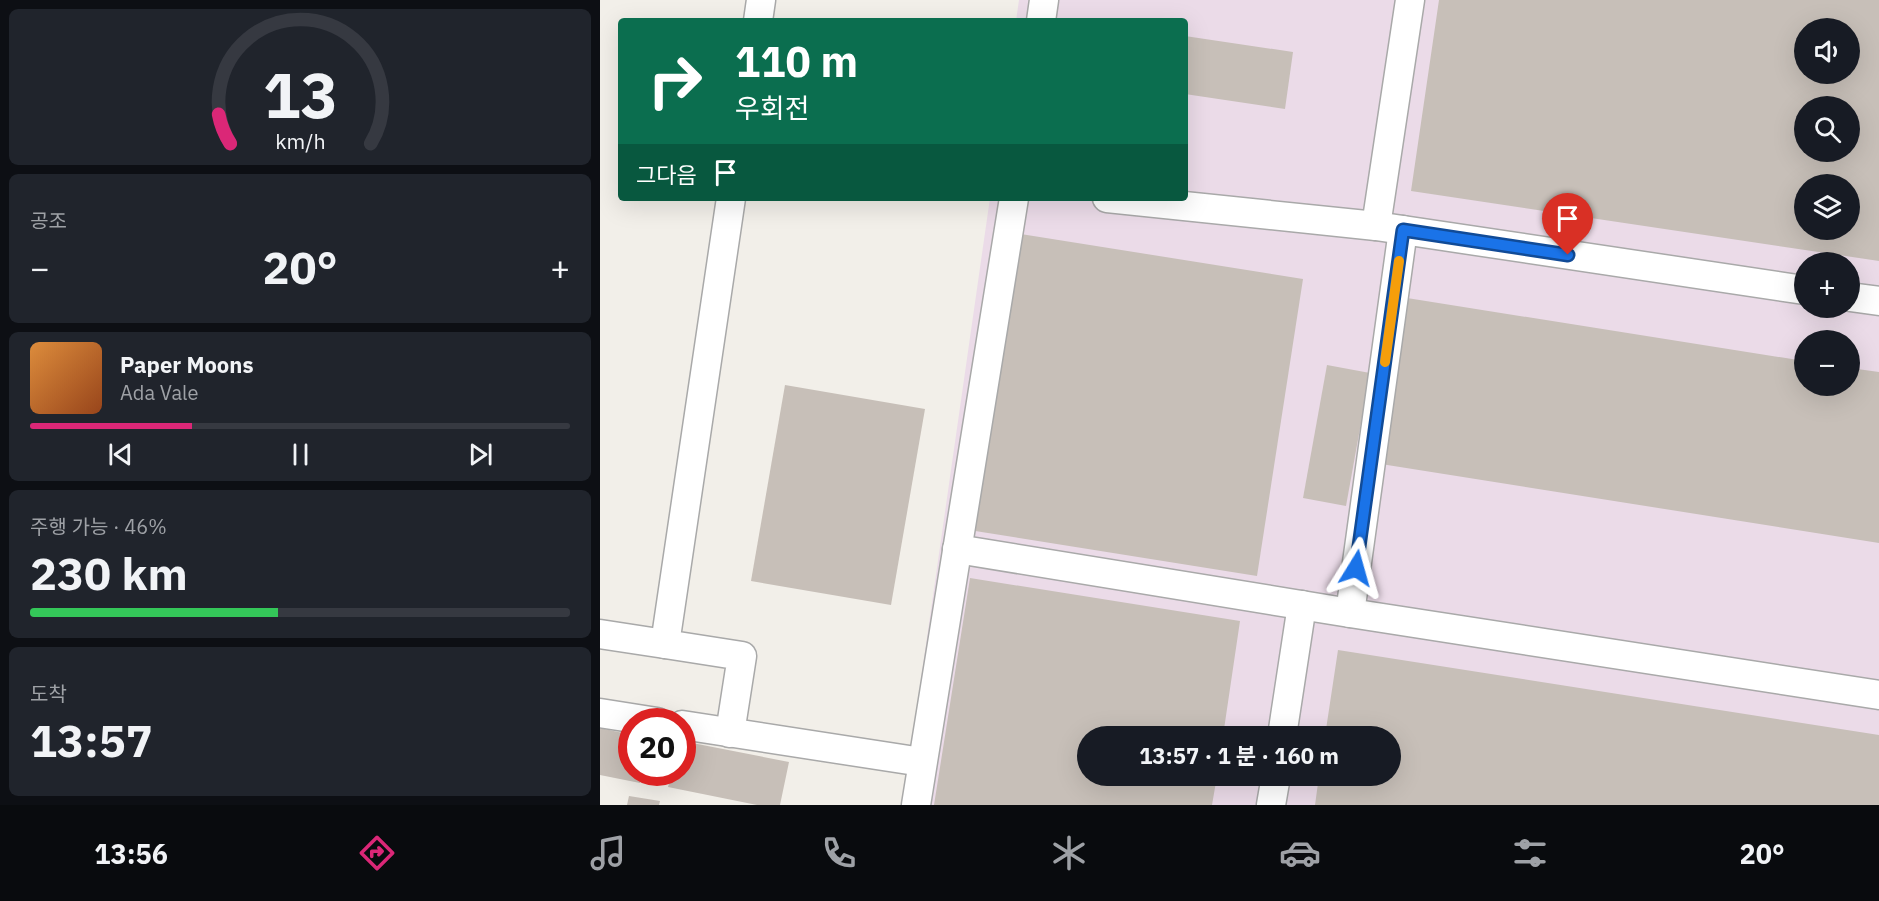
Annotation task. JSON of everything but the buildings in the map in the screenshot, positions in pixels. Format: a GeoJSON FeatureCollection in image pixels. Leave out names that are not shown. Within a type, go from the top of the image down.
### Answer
{"type":"FeatureCollection","features":[{"type":"Feature","properties":{"kind":"lane"},"geometry":{"type":"LineString","coordinates":[[758,18],[761,0]]}},
{"type":"Feature","properties":{"kind":"lane"},"geometry":{"type":"LineString","coordinates":[[1041,18],[1044,0]]}},
{"type":"Feature","properties":{"kind":"lane"},"geometry":{"type":"LineString","coordinates":[[1350,613],[1410,0]]}},
{"type":"Feature","properties":{"kind":"lane"},"geometry":{"type":"LineString","coordinates":[[665,644],[731,201]]}},
{"type":"Feature","properties":{"kind":"lane"},"geometry":{"type":"LineString","coordinates":[[916,805],[1014,201]]}},
{"type":"Feature","properties":{"kind":"lane"},"geometry":{"type":"LineString","coordinates":[[1135,201],[1389,228],[1794,289]]}},
{"type":"Feature","properties":{"kind":"lane"},"geometry":{"type":"LineString","coordinates":[[1860,298],[1879,301]]}},
{"type":"Feature","properties":{"kind":"lane"},"geometry":{"type":"LineString","coordinates":[[957,549],[1879,695]]}},
{"type":"Feature","properties":{"kind":"lane"},"geometry":{"type":"LineString","coordinates":[[1284,726],[1302,605]]}},
{"type":"Feature","properties":{"kind":"lane"},"geometry":{"type":"LineString","coordinates":[[600,634],[742,656],[730,733]]}},
{"type":"Feature","properties":{"kind":"lane"},"geometry":{"type":"LineString","coordinates":[[600,713],[618,716]]}},
{"type":"Feature","properties":{"kind":"lane"},"geometry":{"type":"LineString","coordinates":[[696,727],[922,762]]}},
{"type":"Feature","properties":{"kind":"lane"},"geometry":{"type":"LineString","coordinates":[[1271,805],[1274,786]]}},
{"type":"Feature","properties":{"kind":"shaded area"},"geometry":{"type":"Polygon","coordinates":[[[1019,0],[1879,0],[1879,805],[903,805],[990,201],[1188,201],[1188,18],[1016,18],[1019,0]]]}},
{"type":"Feature","properties":{"kind":"slow traffic"},"geometry":{"type":"LineString","coordinates":[[1385,362],[1399,261]]}},
{"type":"Feature","properties":{"kind":"route"},"geometry":{"type":"LineString","coordinates":[[1356,568],[1403,230],[1568,255]]}}]}
